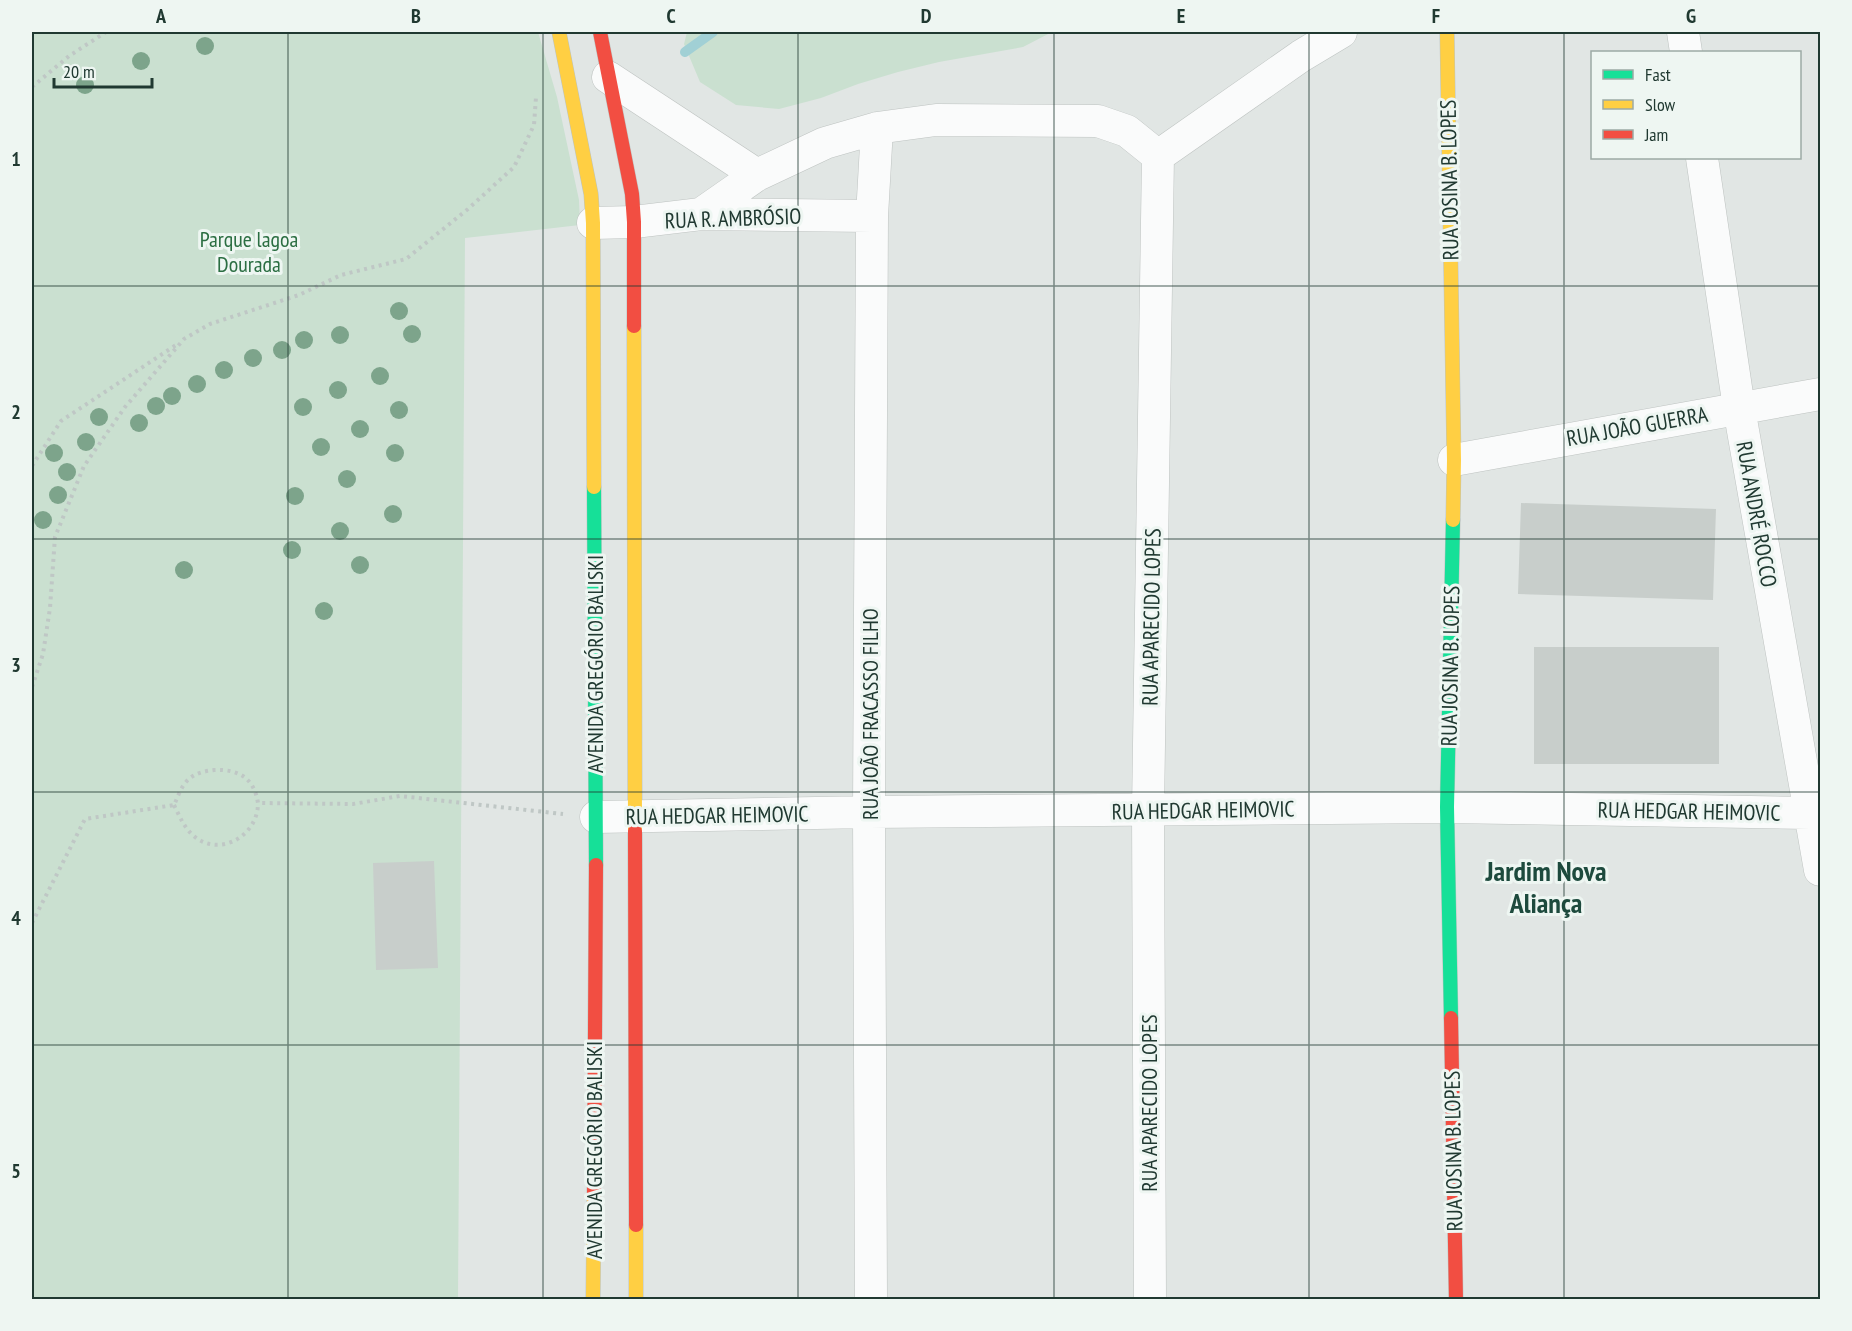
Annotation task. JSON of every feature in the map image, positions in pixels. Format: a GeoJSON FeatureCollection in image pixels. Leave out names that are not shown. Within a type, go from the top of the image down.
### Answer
{"type":"FeatureCollection","features":[{"type":"Feature","properties":{"kind":"street","name":"AVENIDA GREGÓRIO BALISKI"},"geometry":{"type":"LineString","coordinates":[[559,32],[591,194],[593,224],[596,817],[593,1299]]}},
{"type":"Feature","properties":{"kind":"street","name":"AVENIDA GREGÓRIO BALISKI"},"geometry":{"type":"LineString","coordinates":[[600,32],[632,194],[634,222],[636,1299]]}},
{"type":"Feature","properties":{"kind":"street"},"geometry":{"type":"LineString","coordinates":[[701,214],[757,175],[825,143],[877,128],[936,120],[1098,121],[1127,131],[1158,156],[1300,56],[1341,32]]}},
{"type":"Feature","properties":{"kind":"street","name":"RUA JOSINA B. LOPES"},"geometry":{"type":"LineString","coordinates":[[1447,32],[1454,460],[1447,807],[1455,1299]]}},
{"type":"Feature","properties":{"kind":"street"},"geometry":{"type":"LineString","coordinates":[[1683,32],[1686,51]]}},
{"type":"Feature","properties":{"kind":"street"},"geometry":{"type":"LineString","coordinates":[[608,77],[757,175]]}},
{"type":"Feature","properties":{"kind":"street","name":"RUA JOÃO FRACASSO FILHO"},"geometry":{"type":"LineString","coordinates":[[871,1299],[869,812],[872,216],[877,128]]}},
{"type":"Feature","properties":{"kind":"street","name":"RUA APARECIDO LOPES"},"geometry":{"type":"LineString","coordinates":[[1150,1299],[1148,810],[1158,156]]}},
{"type":"Feature","properties":{"kind":"street","name":"RUA ANDRÉ ROCCO"},"geometry":{"type":"LineString","coordinates":[[1702,159],[1739,408],[1821,870]]}},
{"type":"Feature","properties":{"kind":"street","name":"RUA R. AMBRÓSIO"},"geometry":{"type":"LineString","coordinates":[[593,224],[701,214],[872,216]]}},
{"type":"Feature","properties":{"kind":"street","name":"RUA JOÃO GUERRA"},"geometry":{"type":"LineString","coordinates":[[1454,460],[1821,394]]}},
{"type":"Feature","properties":{"kind":"street","name":"RUA HEDGAR HEIMOVIC"},"geometry":{"type":"LineString","coordinates":[[596,817],[1447,807],[1810,813]]}},
{"type":"Feature","properties":{"kind":"path"},"geometry":{"type":"LineString","coordinates":[[32,87],[69,56],[106,32]]}},
{"type":"Feature","properties":{"kind":"path"},"geometry":{"type":"LineString","coordinates":[[32,466],[61,421],[210,324],[299,295],[341,275],[406,259],[468,209],[514,167],[534,125],[537,89]]}},
{"type":"Feature","properties":{"kind":"path"},"geometry":{"type":"LineString","coordinates":[[32,687],[42,654],[50,608],[55,537],[84,466],[125,407],[184,339]]}},
{"type":"Feature","properties":{"kind":"path"},"geometry":{"type":"LineString","coordinates":[[224,770],[237,772],[248,781],[256,792],[258,815],[251,829],[238,839],[214,845],[196,838],[183,825],[174,805],[189,779],[204,771],[224,770]]}},
{"type":"Feature","properties":{"kind":"path"},"geometry":{"type":"LineString","coordinates":[[258,804],[353,804],[400,796],[596,817]]}},
{"type":"Feature","properties":{"kind":"path"},"geometry":{"type":"LineString","coordinates":[[32,923],[85,819],[174,805]]}},
{"type":"Feature","properties":{"kind":"green space","name":"Parque lagoa Dourada"},"geometry":{"type":"Polygon","coordinates":[[[32,32],[538,32],[557,97],[579,200],[580,225],[465,238],[458,1299],[32,1299],[32,32]]]}},
{"type":"Feature","properties":{"kind":"green space"},"geometry":{"type":"Polygon","coordinates":[[[687,32],[1052,32],[1023,47],[898,72],[821,98],[779,109],[736,105],[700,82],[684,44],[687,32]]]}},
{"type":"Feature","properties":{"kind":"building"},"geometry":{"type":"Polygon","coordinates":[[[1521,503],[1716,509],[1713,600],[1518,594],[1521,503]]]}},
{"type":"Feature","properties":{"kind":"building"},"geometry":{"type":"Polygon","coordinates":[[[1534,647],[1719,647],[1719,764],[1534,764],[1534,647]]]}},
{"type":"Feature","properties":{"kind":"building"},"geometry":{"type":"Polygon","coordinates":[[[434,861],[438,968],[376,970],[373,863],[434,861]]]}},
{"type":"Feature","properties":{"kind":"waterway"},"geometry":{"type":"LineString","coordinates":[[685,52],[713,32]]}},
{"type":"Feature","properties":{"kind":"traffic: fast"},"geometry":{"type":"LineString","coordinates":[[594,487],[596,865]]}},
{"type":"Feature","properties":{"kind":"traffic: fast"},"geometry":{"type":"LineString","coordinates":[[1451,1018],[1447,807],[1453,520]]}},
{"type":"Feature","properties":{"kind":"traffic: slow"},"geometry":{"type":"LineString","coordinates":[[559,32],[591,194],[594,487]]}},
{"type":"Feature","properties":{"kind":"traffic: slow"},"geometry":{"type":"LineString","coordinates":[[1447,32],[1453,520]]}},
{"type":"Feature","properties":{"kind":"traffic: slow"},"geometry":{"type":"LineString","coordinates":[[634,326],[635,831]]}},
{"type":"Feature","properties":{"kind":"traffic: slow"},"geometry":{"type":"LineString","coordinates":[[593,1300],[594,1197]]}},
{"type":"Feature","properties":{"kind":"traffic: slow"},"geometry":{"type":"LineString","coordinates":[[636,1225],[636,1300]]}},
{"type":"Feature","properties":{"kind":"traffic: jam"},"geometry":{"type":"LineString","coordinates":[[600,32],[632,194],[634,326]]}},
{"type":"Feature","properties":{"kind":"traffic: jam"},"geometry":{"type":"LineString","coordinates":[[635,831],[636,1225]]}},
{"type":"Feature","properties":{"kind":"traffic: jam"},"geometry":{"type":"LineString","coordinates":[[594,1197],[596,865]]}},
{"type":"Feature","properties":{"kind":"traffic: jam"},"geometry":{"type":"LineString","coordinates":[[1451,1018],[1456,1300]]}},
{"type":"Feature","properties":{"kind":"district","name":"Jardim Nova Aliança"},"geometry":{"type":"Point","coordinates":[1546,887]}}]}
